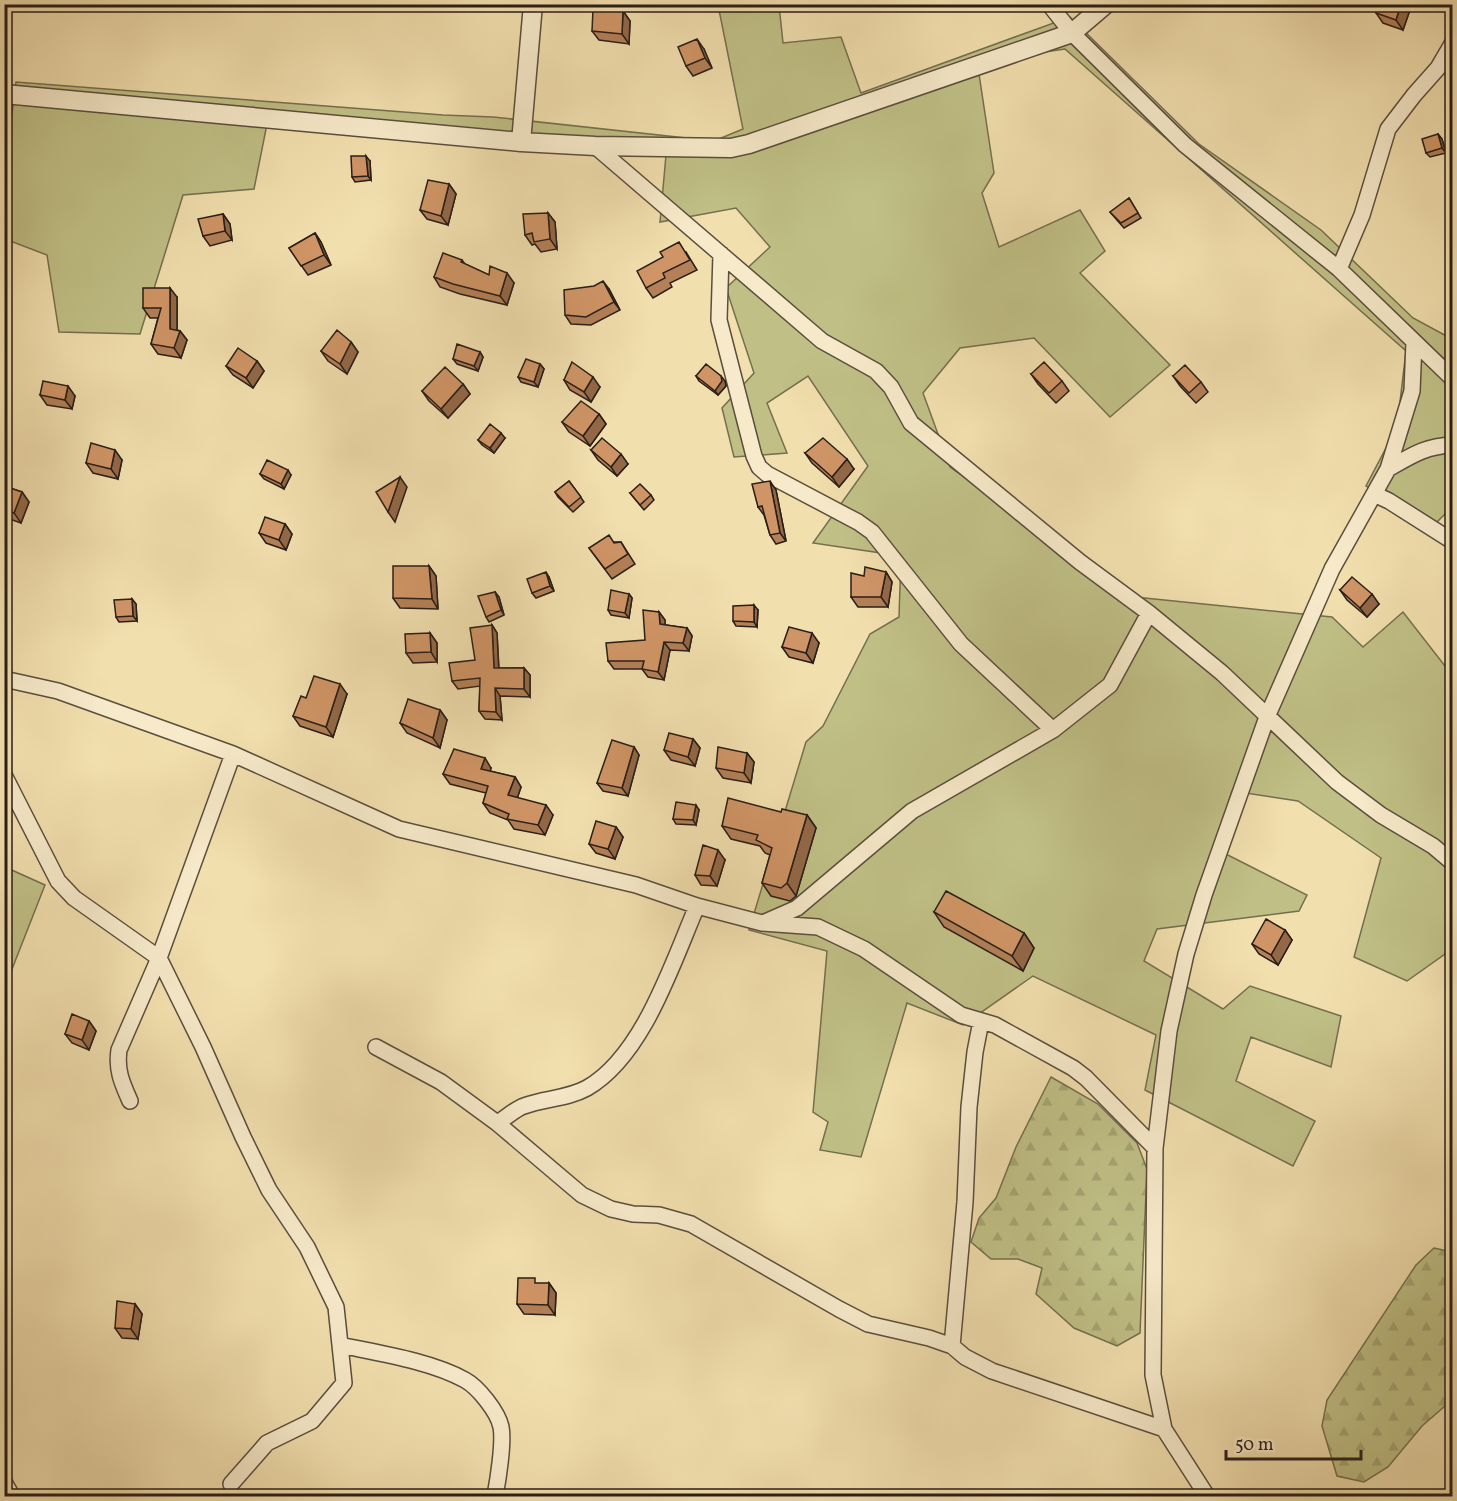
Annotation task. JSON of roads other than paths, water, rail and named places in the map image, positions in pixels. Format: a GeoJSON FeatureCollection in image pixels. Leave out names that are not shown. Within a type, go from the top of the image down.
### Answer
{"type":"FeatureCollection","features":[{"type":"Feature","properties":{"kind":"street"},"geometry":{"type":"LineString","coordinates":[[521,142],[533,4]]}},
{"type":"Feature","properties":{"kind":"street"},"geometry":{"type":"LineString","coordinates":[[1049,4],[1072,33],[1185,145],[1339,269],[1452,378]]}},
{"type":"Feature","properties":{"kind":"street"},"geometry":{"type":"LineString","coordinates":[[4,94],[521,142],[595,146],[714,148],[740,146],[1072,33],[1106,4]]}},
{"type":"Feature","properties":{"kind":"street"},"geometry":{"type":"LineString","coordinates":[[1339,269],[1362,215],[1388,129],[1438,68],[1452,44]]}},
{"type":"Feature","properties":{"kind":"street"},"geometry":{"type":"LineString","coordinates":[[595,146],[822,341],[876,371],[891,387],[911,423],[1080,562],[1222,672],[1337,782],[1381,815],[1433,846],[1452,862]]}},
{"type":"Feature","properties":{"kind":"street"},"geometry":{"type":"LineString","coordinates":[[721,254],[719,320],[754,456],[759,467],[767,474],[858,522],[872,532],[966,649],[1053,730]]}},
{"type":"Feature","properties":{"kind":"street"},"geometry":{"type":"LineString","coordinates":[[1207,1497],[1164,1429],[1153,1375],[1155,1148],[1169,1031],[1186,954],[1204,895],[1267,717],[1332,569],[1388,469],[1412,391],[1414,342]]}},
{"type":"Feature","properties":{"kind":"street"},"geometry":{"type":"LineString","coordinates":[[1388,469],[1435,445],[1452,445]]}},
{"type":"Feature","properties":{"kind":"street"},"geometry":{"type":"LineString","coordinates":[[1374,494],[1452,541]]}},
{"type":"Feature","properties":{"kind":"street"},"geometry":{"type":"LineString","coordinates":[[762,923],[797,908],[912,811],[1053,730],[1110,686],[1149,614]]}},
{"type":"Feature","properties":{"kind":"street"},"geometry":{"type":"LineString","coordinates":[[4,679],[58,691],[233,754],[399,829],[636,885],[697,906],[762,923],[818,927],[864,949],[961,1015],[995,1025],[1073,1068],[1086,1078],[1155,1148]]}},
{"type":"Feature","properties":{"kind":"street"},"geometry":{"type":"LineString","coordinates":[[130,1101],[119,1075],[117,1064],[119,1050],[159,958],[233,754]]}},
{"type":"Feature","properties":{"kind":"street"},"geometry":{"type":"LineString","coordinates":[[4,775],[58,881],[74,898],[159,958],[269,1190],[307,1247],[336,1307],[344,1383],[312,1421],[267,1443],[231,1484]]}},
{"type":"Feature","properties":{"kind":"street"},"geometry":{"type":"LineString","coordinates":[[497,1123],[523,1106],[556,1099],[585,1089],[610,1072],[643,1029],[697,906]]}},
{"type":"Feature","properties":{"kind":"street"},"geometry":{"type":"LineString","coordinates":[[952,1346],[965,1202],[969,1107],[981,1021]]}},
{"type":"Feature","properties":{"kind":"street"},"geometry":{"type":"LineString","coordinates":[[376,1047],[441,1082],[497,1123],[582,1195],[610,1209],[633,1214],[659,1215],[691,1224],[868,1324],[929,1338],[952,1346],[966,1357],[992,1371],[1164,1429]]}},
{"type":"Feature","properties":{"kind":"street"},"geometry":{"type":"LineString","coordinates":[[340,1345],[436,1368],[467,1380],[486,1398],[501,1427],[499,1472],[495,1497]]}},
{"type":"Feature","properties":{"kind":"street"},"geometry":{"type":"LineString","coordinates":[[4,1482],[12,1497]]}}]}
